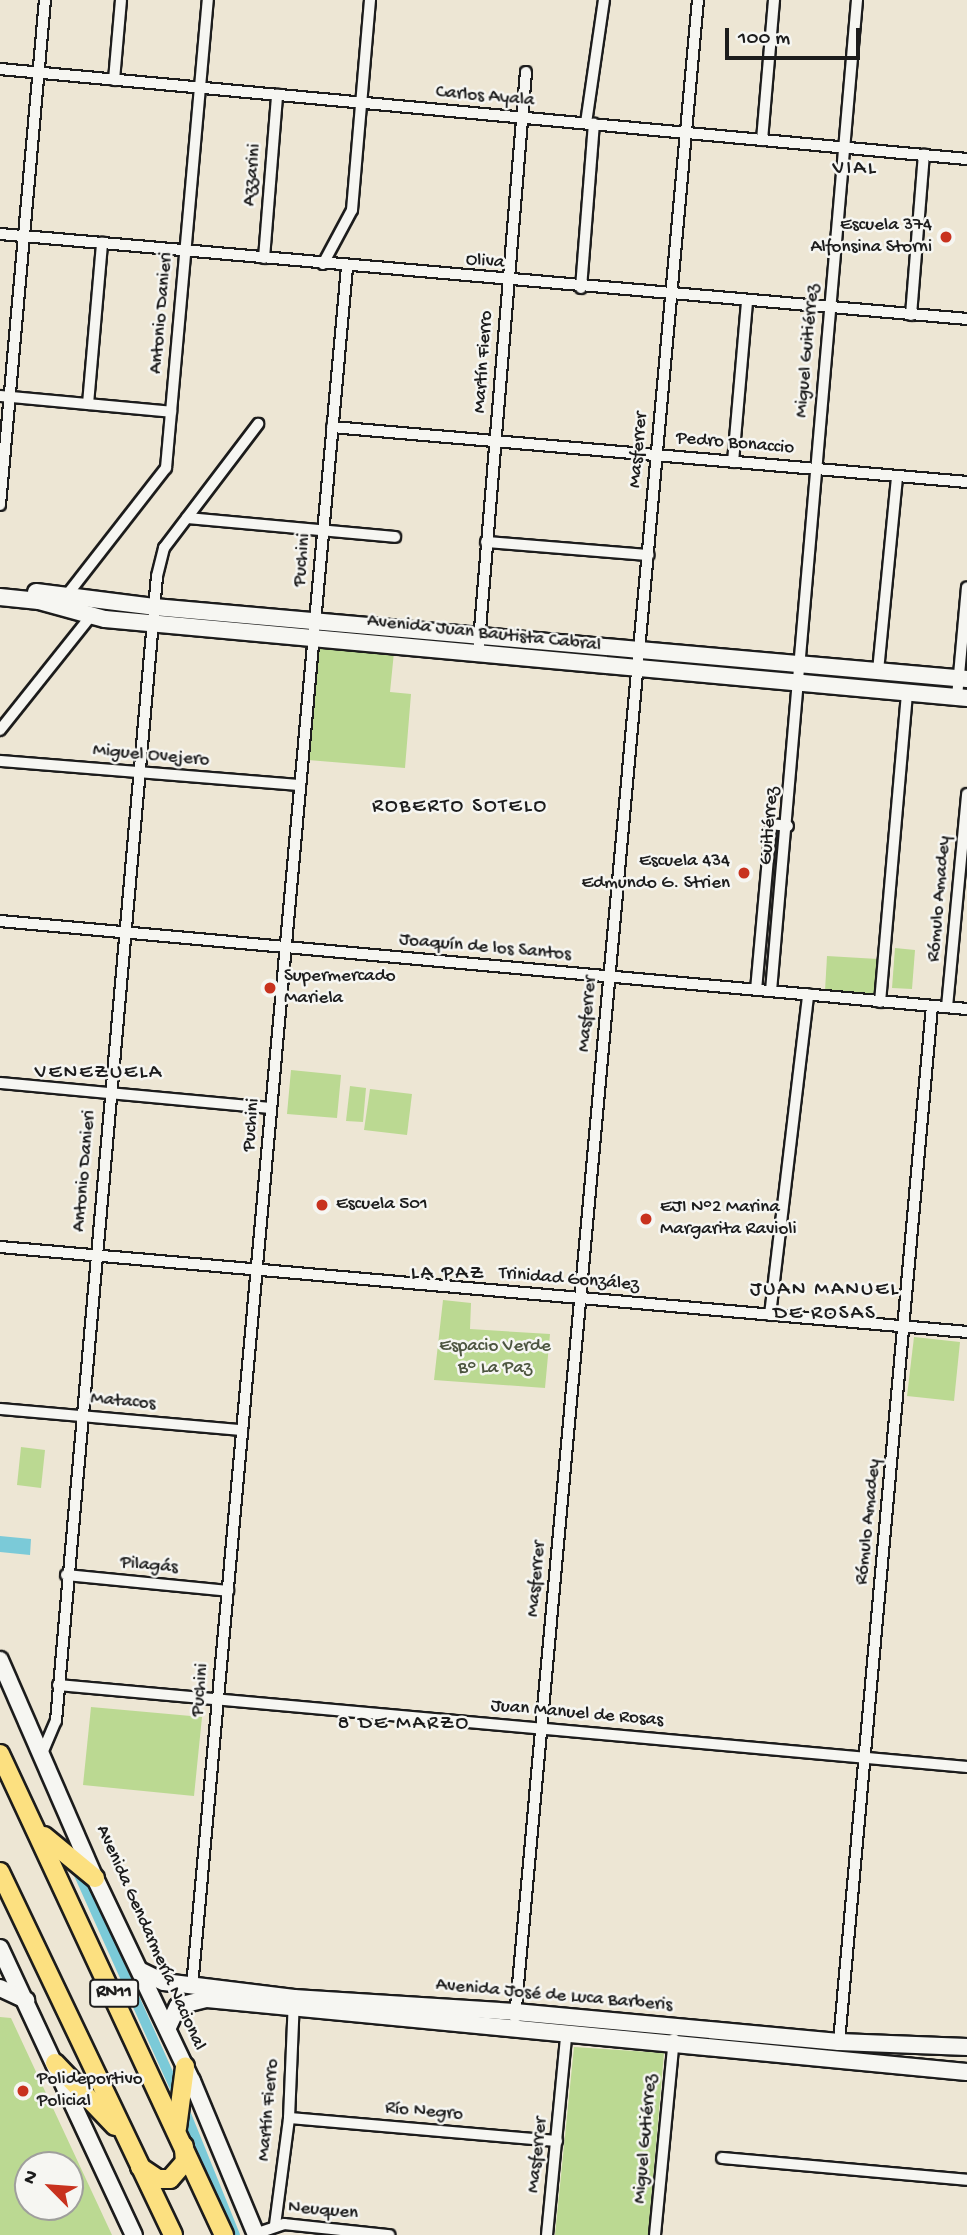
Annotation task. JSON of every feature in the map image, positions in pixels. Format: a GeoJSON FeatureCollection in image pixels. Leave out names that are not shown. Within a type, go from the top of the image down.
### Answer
{"type":"FeatureCollection","features":[{"type":"Feature","properties":{"kind":"highway","name":"RN11"},"geometry":{"type":"LineString","coordinates":[[0,1754],[177,2128],[224,2235]]}},
{"type":"Feature","properties":{"kind":"highway"},"geometry":{"type":"LineString","coordinates":[[0,1787],[24,1800]]}},
{"type":"Feature","properties":{"kind":"highway"},"geometry":{"type":"LineString","coordinates":[[39,1832],[95,1878]]}},
{"type":"Feature","properties":{"kind":"highway","name":"RN11"},"geometry":{"type":"LineString","coordinates":[[0,1872],[173,2235]]}},
{"type":"Feature","properties":{"kind":"highway"},"geometry":{"type":"LineString","coordinates":[[55,2063],[126,2137]]}},
{"type":"Feature","properties":{"kind":"highway"},"geometry":{"type":"LineString","coordinates":[[177,2128],[185,2067]]}},
{"type":"Feature","properties":{"kind":"highway"},"geometry":{"type":"LineString","coordinates":[[140,2167],[158,2179],[170,2179],[185,2161],[184,2145]]}},
{"type":"Feature","properties":{"kind":"main road","name":"Avenida Juan Bautista Cabral"},"geometry":{"type":"LineString","coordinates":[[0,588],[154,607],[963,679]]}},
{"type":"Feature","properties":{"kind":"main road","name":"Avenida Juan Bautista Cabral"},"geometry":{"type":"LineString","coordinates":[[0,597],[39,601],[91,616],[152,624],[637,670],[962,697]]}},
{"type":"Feature","properties":{"kind":"main road","name":"Avenida Gendarmería Nacional"},"geometry":{"type":"LineString","coordinates":[[0,1660],[43,1751],[95,1878],[168,2027],[255,2234]]}},
{"type":"Feature","properties":{"kind":"main road"},"geometry":{"type":"LineString","coordinates":[[0,1948],[134,2235]]}},
{"type":"Feature","properties":{"kind":"main road","name":"Avenida José de Luca Barberis"},"geometry":{"type":"LineString","coordinates":[[141,1971],[164,1982],[294,2004],[513,2032],[967,2072]]}},
{"type":"Feature","properties":{"kind":"main road"},"geometry":{"type":"LineString","coordinates":[[0,1988],[26,2000]]}},
{"type":"Feature","properties":{"kind":"main road","name":"Avenida José de Luca Barberis"},"geometry":{"type":"LineString","coordinates":[[168,2027],[178,2006],[193,2000],[515,2012],[839,2042],[967,2047]]}},
{"type":"Feature","properties":{"kind":"street"},"geometry":{"type":"LineString","coordinates":[[0,505],[5,396],[24,236],[45,0]]}},
{"type":"Feature","properties":{"kind":"street"},"geometry":{"type":"LineString","coordinates":[[114,80],[121,0]]}},
{"type":"Feature","properties":{"kind":"street","name":"Antonio Danieri"},"geometry":{"type":"LineString","coordinates":[[67,595],[166,468],[208,0]]}},
{"type":"Feature","properties":{"kind":"street"},"geometry":{"type":"LineString","coordinates":[[323,264],[352,210],[370,0]]}},
{"type":"Feature","properties":{"kind":"street"},"geometry":{"type":"LineString","coordinates":[[581,288],[590,124],[604,0]]}},
{"type":"Feature","properties":{"kind":"street","name":"Masferrer"},"geometry":{"type":"LineString","coordinates":[[513,2032],[698,0]]}},
{"type":"Feature","properties":{"kind":"street"},"geometry":{"type":"LineString","coordinates":[[762,140],[774,0]]}},
{"type":"Feature","properties":{"kind":"street","name":"Miguel Guitiérrez"},"geometry":{"type":"LineString","coordinates":[[801,664],[857,0]]}},
{"type":"Feature","properties":{"kind":"street","name":"Carlos Ayala"},"geometry":{"type":"LineString","coordinates":[[0,69],[967,159]]}},
{"type":"Feature","properties":{"kind":"street","name":"Martín Fierro"},"geometry":{"type":"LineString","coordinates":[[478,654],[526,72]]}},
{"type":"Feature","properties":{"kind":"street","name":"Azzarini"},"geometry":{"type":"LineString","coordinates":[[264,258],[277,95]]}},
{"type":"Feature","properties":{"kind":"street"},"geometry":{"type":"LineString","coordinates":[[911,315],[924,155]]}},
{"type":"Feature","properties":{"kind":"street","name":"Oliva"},"geometry":{"type":"LineString","coordinates":[[0,234],[671,296],[967,319]]}},
{"type":"Feature","properties":{"kind":"street"},"geometry":{"type":"LineString","coordinates":[[88,404],[102,243]]}},
{"type":"Feature","properties":{"kind":"street","name":"Puchini"},"geometry":{"type":"LineString","coordinates":[[192,1987],[347,267]]}},
{"type":"Feature","properties":{"kind":"street"},"geometry":{"type":"LineString","coordinates":[[733,462],[747,301]]}},
{"type":"Feature","properties":{"kind":"street"},"geometry":{"type":"LineString","coordinates":[[5,396],[171,412]]}},
{"type":"Feature","properties":{"kind":"street","name":"Antonio Danieri"},"geometry":{"type":"LineString","coordinates":[[43,1751],[56,1721],[66,1575],[154,607],[164,548],[258,424]]}},
{"type":"Feature","properties":{"kind":"street","name":"Pedro Bonaccio"},"geometry":{"type":"LineString","coordinates":[[332,426],[967,482]]}},
{"type":"Feature","properties":{"kind":"street"},"geometry":{"type":"LineString","coordinates":[[878,670],[897,477]]}},
{"type":"Feature","properties":{"kind":"street"},"geometry":{"type":"LineString","coordinates":[[187,518],[395,537]]}},
{"type":"Feature","properties":{"kind":"street"},"geometry":{"type":"LineString","coordinates":[[486,542],[648,555]]}},
{"type":"Feature","properties":{"kind":"street"},"geometry":{"type":"LineString","coordinates":[[962,697],[967,587]]}},
{"type":"Feature","properties":{"kind":"street"},"geometry":{"type":"LineString","coordinates":[[0,730],[91,616]]}},
{"type":"Feature","properties":{"kind":"street","name":"Guitiérrez"},"geometry":{"type":"LineString","coordinates":[[771,991],[801,664]]}},
{"type":"Feature","properties":{"kind":"street"},"geometry":{"type":"LineString","coordinates":[[880,1002],[889,963],[907,692]]}},
{"type":"Feature","properties":{"kind":"street","name":"Miguel Ovejero"},"geometry":{"type":"LineString","coordinates":[[0,761],[300,785]]}},
{"type":"Feature","properties":{"kind":"street","name":"Rómulo Amadey"},"geometry":{"type":"LineString","coordinates":[[947,1007],[967,794]]}},
{"type":"Feature","properties":{"kind":"street"},"geometry":{"type":"LineString","coordinates":[[756,990],[771,824],[788,825]]}},
{"type":"Feature","properties":{"kind":"street","name":"Joaquín de los Santos"},"geometry":{"type":"LineString","coordinates":[[0,921],[967,1009]]}},
{"type":"Feature","properties":{"kind":"street"},"geometry":{"type":"LineString","coordinates":[[770,1315],[808,994]]}},
{"type":"Feature","properties":{"kind":"street","name":"Rómulo Amadey"},"geometry":{"type":"LineString","coordinates":[[839,2042],[932,1006]]}},
{"type":"Feature","properties":{"kind":"street"},"geometry":{"type":"LineString","coordinates":[[0,1083],[271,1108]]}},
{"type":"Feature","properties":{"kind":"street","name":"Trinidad González"},"geometry":{"type":"LineString","coordinates":[[0,1247],[967,1332]]}},
{"type":"Feature","properties":{"kind":"street","name":"Matacos"},"geometry":{"type":"LineString","coordinates":[[0,1409],[242,1430]]}},
{"type":"Feature","properties":{"kind":"street","name":"Pilagás"},"geometry":{"type":"LineString","coordinates":[[66,1575],[228,1591]]}},
{"type":"Feature","properties":{"kind":"street","name":"Juan Manuel de Rosas"},"geometry":{"type":"LineString","coordinates":[[58,1685],[967,1767]]}},
{"type":"Feature","properties":{"kind":"street","name":"Martín Fierro"},"geometry":{"type":"LineString","coordinates":[[275,2225],[289,2118],[294,2004]]}},
{"type":"Feature","properties":{"kind":"street","name":"Miguel Gutiérrez"},"geometry":{"type":"LineString","coordinates":[[654,2235],[672,2046],[678,2028]]}},
{"type":"Feature","properties":{"kind":"street","name":"Masferrer"},"geometry":{"type":"LineString","coordinates":[[547,2235],[566,2037]]}},
{"type":"Feature","properties":{"kind":"street","name":"Río Negro"},"geometry":{"type":"LineString","coordinates":[[289,2118],[557,2141]]}},
{"type":"Feature","properties":{"kind":"street"},"geometry":{"type":"LineString","coordinates":[[722,2158],[967,2180]]}},
{"type":"Feature","properties":{"kind":"street","name":"Neuquen"},"geometry":{"type":"LineString","coordinates":[[255,2234],[275,2225],[389,2235]]}},
{"type":"Feature","properties":{"kind":"green space"},"geometry":{"type":"Polygon","coordinates":[[[319,645],[394,652],[390,692],[411,694],[405,768],[308,760],[319,645]]]}},
{"type":"Feature","properties":{"kind":"green space"},"geometry":{"type":"Polygon","coordinates":[[[895,948],[915,950],[912,989],[892,988],[895,948]]]}},
{"type":"Feature","properties":{"kind":"green space"},"geometry":{"type":"Polygon","coordinates":[[[827,956],[878,959],[875,995],[825,991],[827,956]]]}},
{"type":"Feature","properties":{"kind":"green space"},"geometry":{"type":"Polygon","coordinates":[[[291,1070],[341,1075],[337,1118],[287,1114],[291,1070]]]}},
{"type":"Feature","properties":{"kind":"green space"},"geometry":{"type":"Polygon","coordinates":[[[350,1086],[366,1088],[363,1122],[346,1121],[350,1086]]]}},
{"type":"Feature","properties":{"kind":"green space"},"geometry":{"type":"Polygon","coordinates":[[[370,1089],[412,1094],[407,1135],[364,1130],[370,1089]]]}},
{"type":"Feature","properties":{"kind":"green space","name":"Espacio Verde B° La Paz"},"geometry":{"type":"Polygon","coordinates":[[[443,1300],[471,1303],[470,1329],[550,1334],[545,1388],[434,1380],[443,1300]]]}},
{"type":"Feature","properties":{"kind":"green space"},"geometry":{"type":"Polygon","coordinates":[[[914,1337],[960,1342],[954,1401],[907,1396],[914,1337]]]}},
{"type":"Feature","properties":{"kind":"green space"},"geometry":{"type":"Polygon","coordinates":[[[21,1447],[45,1450],[41,1488],[17,1485],[21,1447]]]}},
{"type":"Feature","properties":{"kind":"green space"},"geometry":{"type":"Polygon","coordinates":[[[91,1707],[202,1717],[194,1796],[83,1785],[91,1707]]]}},
{"type":"Feature","properties":{"kind":"green space","name":"Polideportivo Policial"},"geometry":{"type":"Polygon","coordinates":[[[0,2017],[11,2018],[73,2151],[14,2151],[14,2221],[84,2221],[84,2175],[112,2235],[0,2235],[0,2017]]]}},
{"type":"Feature","properties":{"kind":"green space"},"geometry":{"type":"Polygon","coordinates":[[[574,2047],[664,2053],[648,2235],[555,2235],[574,2047]]]}},
{"type":"Feature","properties":{"kind":"water"},"geometry":{"type":"Polygon","coordinates":[[[0,1536],[31,1539],[30,1555],[0,1552],[0,1536]]]}},
{"type":"Feature","properties":{"kind":"waterway"},"geometry":{"type":"LineString","coordinates":[[76,1868],[177,2093]]}},
{"type":"Feature","properties":{"kind":"waterway"},"geometry":{"type":"LineString","coordinates":[[184,2109],[235,2235]]}},
{"type":"Feature","properties":{"kind":"place","name":"Escuela 374 Alfonsina Storni"},"geometry":{"type":"Point","coordinates":[946,237]}},
{"type":"Feature","properties":{"kind":"place","name":"Escuela 434 Edmundo G. Strien"},"geometry":{"type":"Point","coordinates":[744,873]}},
{"type":"Feature","properties":{"kind":"place","name":"Supermercado Mariela"},"geometry":{"type":"Point","coordinates":[270,988]}},
{"type":"Feature","properties":{"kind":"place","name":"Escuela 501"},"geometry":{"type":"Point","coordinates":[322,1205]}},
{"type":"Feature","properties":{"kind":"place","name":"EJI N°2 Marina Margarita Ravioli"},"geometry":{"type":"Point","coordinates":[646,1219]}},
{"type":"Feature","properties":{"kind":"place","name":"Polideportivo Policial"},"geometry":{"type":"Point","coordinates":[23,2091]}},
{"type":"Feature","properties":{"kind":"district","name":"VIAL"},"geometry":{"type":"Point","coordinates":[855,170]}},
{"type":"Feature","properties":{"kind":"district","name":"ROBERTO SOTELO"},"geometry":{"type":"Point","coordinates":[460,808]}},
{"type":"Feature","properties":{"kind":"district","name":"VENEZUELA"},"geometry":{"type":"Point","coordinates":[99,1074]}},
{"type":"Feature","properties":{"kind":"district","name":"LA PAZ"},"geometry":{"type":"Point","coordinates":[448,1275]}},
{"type":"Feature","properties":{"kind":"district","name":"JUAN MANUEL DE ROSAS"},"geometry":{"type":"Point","coordinates":[825,1303]}},
{"type":"Feature","properties":{"kind":"district","name":"8 DE MARZO"},"geometry":{"type":"Point","coordinates":[404,1725]}}]}
